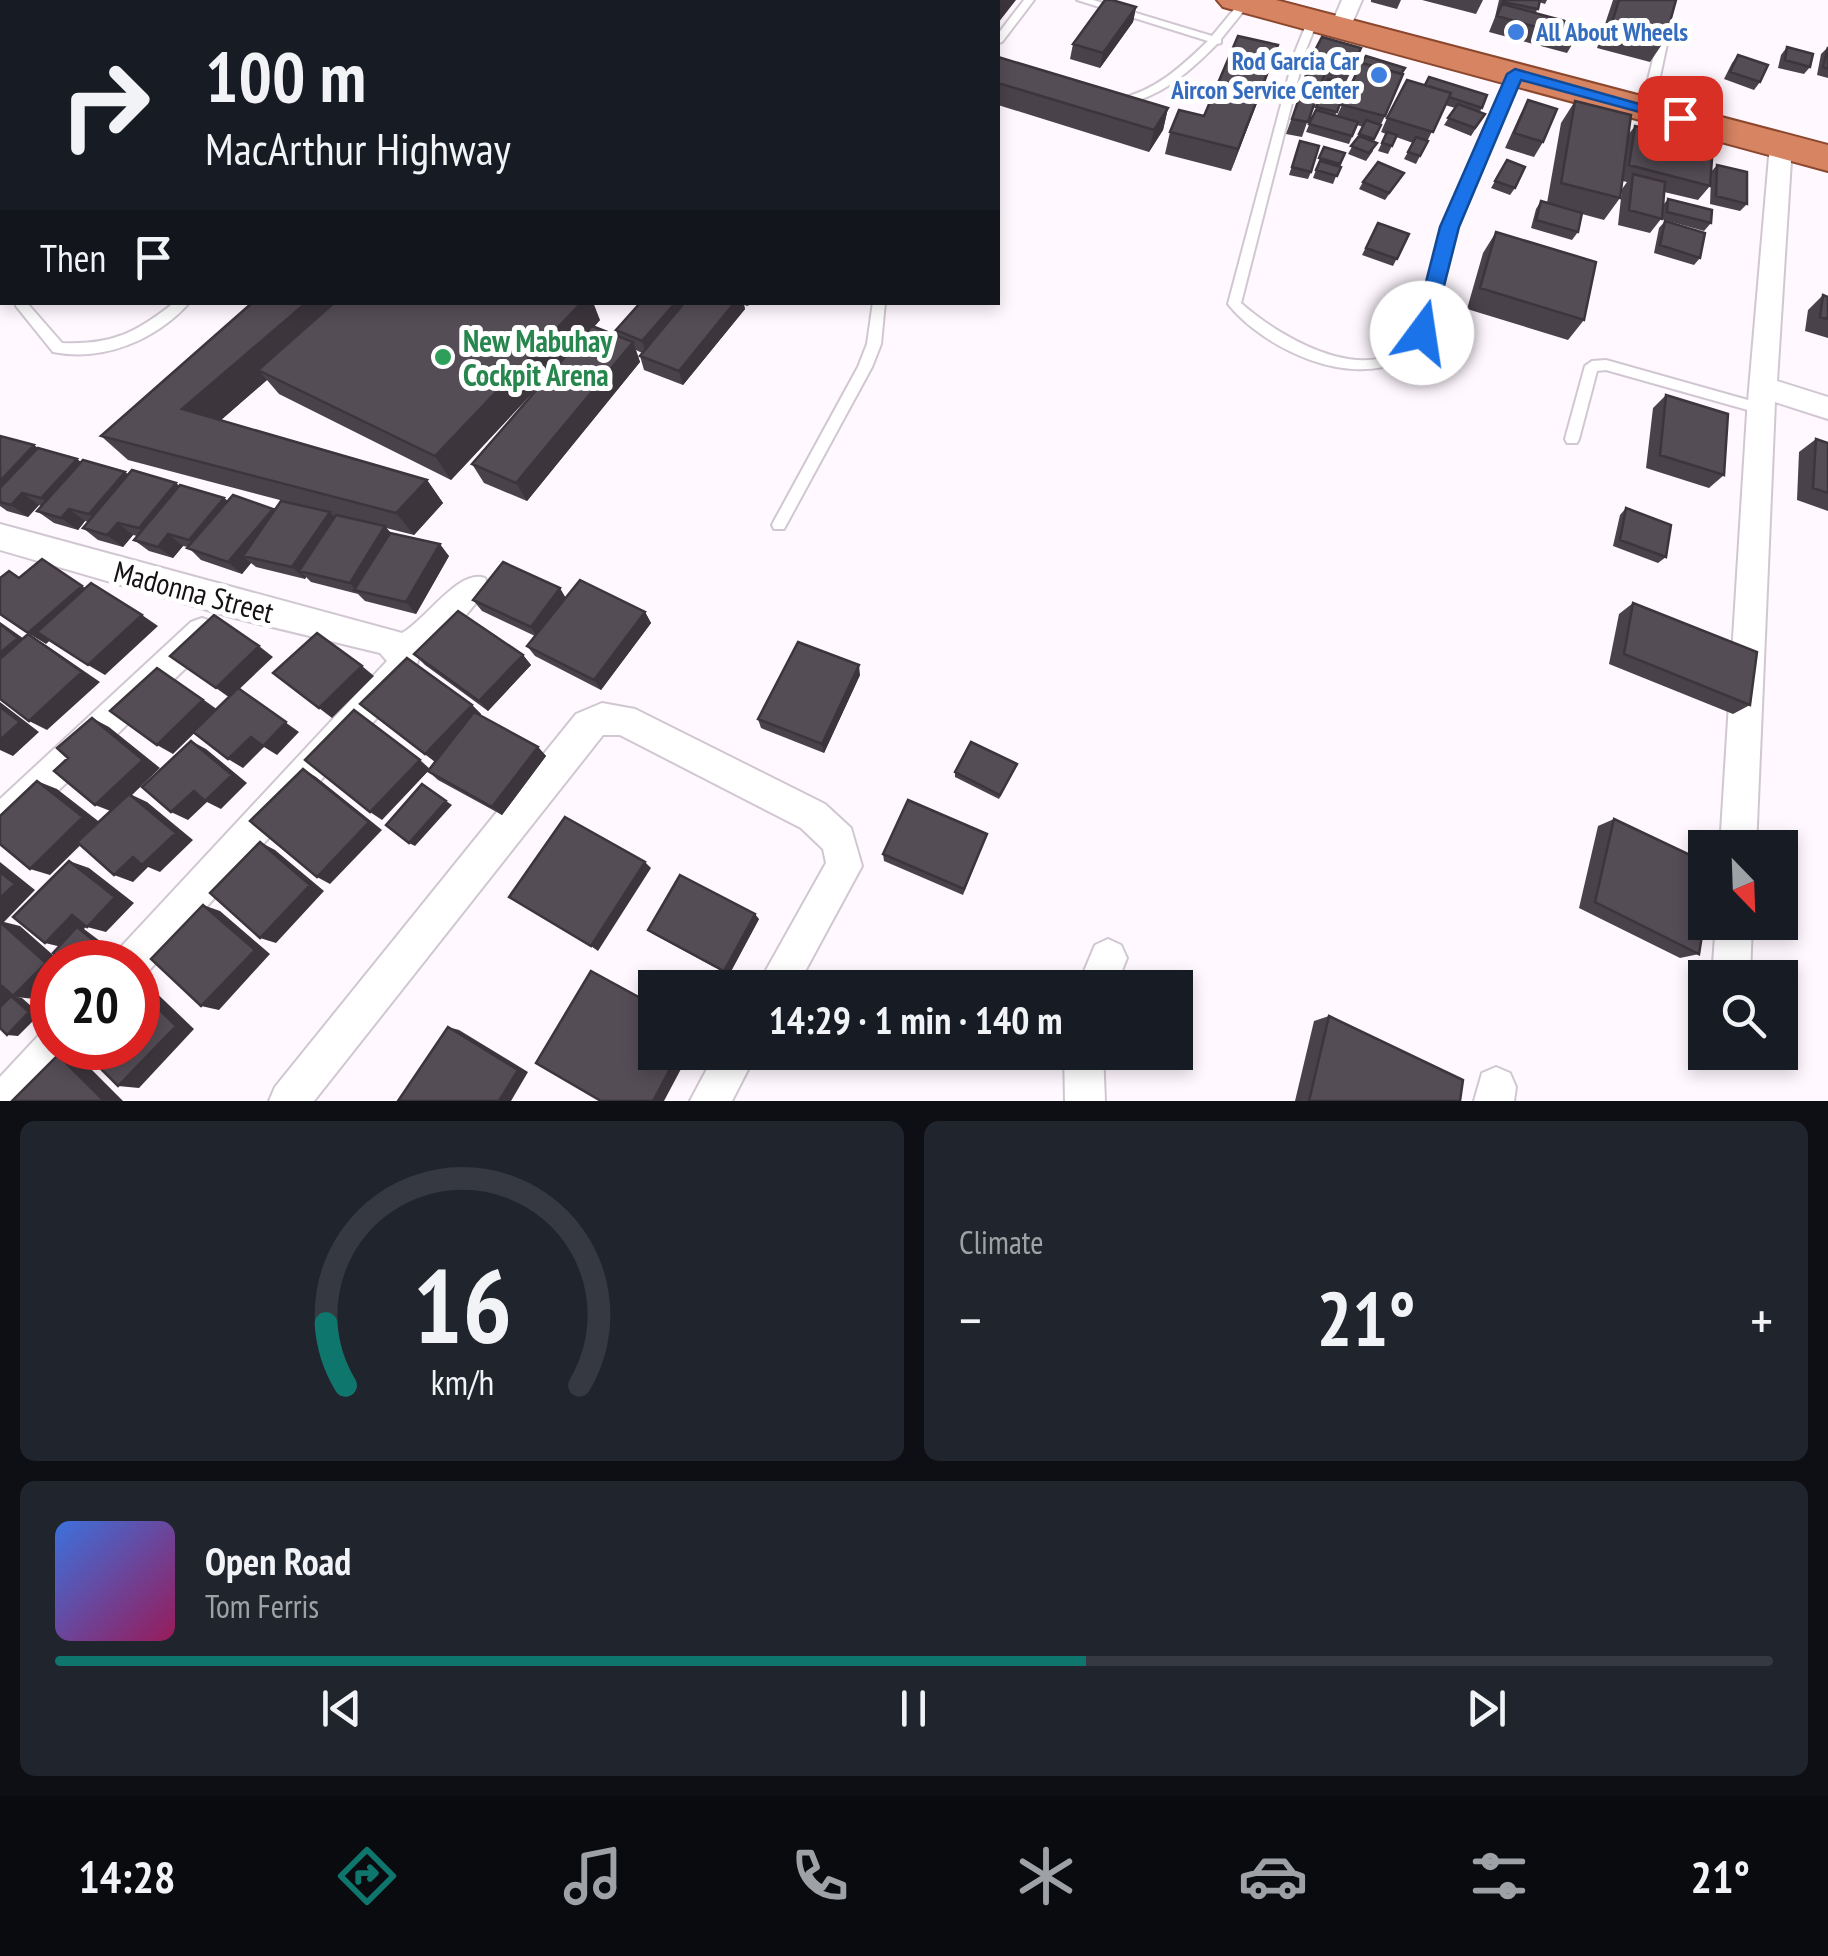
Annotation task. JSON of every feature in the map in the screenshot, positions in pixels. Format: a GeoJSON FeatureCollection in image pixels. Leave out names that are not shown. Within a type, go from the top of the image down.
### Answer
{"type":"FeatureCollection","features":[{"type":"Feature","properties":{"kind":"highway"},"geometry":{"type":"LineString","coordinates":[[1240,1],[1335,16],[1515,74],[1828,158]]}},
{"type":"Feature","properties":{"kind":"street"},"geometry":{"type":"LineString","coordinates":[[1739,830],[1781,145]]}},
{"type":"Feature","properties":{"kind":"street"},"geometry":{"type":"LineString","coordinates":[[1763,398],[1828,408]]}},
{"type":"Feature","properties":{"kind":"street","name":"Madonna Street"},"geometry":{"type":"LineString","coordinates":[[0,537],[395,645]]}},
{"type":"Feature","properties":{"kind":"street"},"geometry":{"type":"LineString","coordinates":[[28,576],[55,553]]}},
{"type":"Feature","properties":{"kind":"street"},"geometry":{"type":"LineString","coordinates":[[152,940],[403,667],[395,645],[433,632],[474,587]]}},
{"type":"Feature","properties":{"kind":"street"},"geometry":{"type":"LineString","coordinates":[[0,823],[235,604]]}},
{"type":"Feature","properties":{"kind":"street"},"geometry":{"type":"LineString","coordinates":[[288,1101],[588,725],[602,719],[622,720],[813,816],[838,840],[844,866],[785,970]]}},
{"type":"Feature","properties":{"kind":"street"},"geometry":{"type":"LineString","coordinates":[[5,1101],[34,1070]]}},
{"type":"Feature","properties":{"kind":"street"},"geometry":{"type":"LineString","coordinates":[[710,1101],[728,1070]]}},
{"type":"Feature","properties":{"kind":"street"},"geometry":{"type":"LineString","coordinates":[[1084,1070],[1085,1101]]}},
{"type":"Feature","properties":{"kind":"lane"},"geometry":{"type":"LineString","coordinates":[[1000,37],[1029,0]]}},
{"type":"Feature","properties":{"kind":"lane"},"geometry":{"type":"LineString","coordinates":[[1082,0],[1217,41]]}},
{"type":"Feature","properties":{"kind":"lane"},"geometry":{"type":"LineString","coordinates":[[1112,100],[1130,102],[1150,92],[1217,41],[1240,1]]}},
{"type":"Feature","properties":{"kind":"lane"},"geometry":{"type":"LineString","coordinates":[[1335,16],[1300,52],[1234,304],[1279,340],[1331,361],[1378,366],[1402,355],[1422,333],[1450,227],[1515,74]]}},
{"type":"Feature","properties":{"kind":"lane"},"geometry":{"type":"LineString","coordinates":[[1646,108],[1668,17]]}},
{"type":"Feature","properties":{"kind":"lane"},"geometry":{"type":"LineString","coordinates":[[22,306],[58,348],[99,350],[142,335],[180,305]]}},
{"type":"Feature","properties":{"kind":"lane"},"geometry":{"type":"LineString","coordinates":[[778,525],[865,367],[874,344],[878,305]]}},
{"type":"Feature","properties":{"kind":"lane"},"geometry":{"type":"LineString","coordinates":[[1572,438],[1592,366],[1606,365],[1763,398]]}},
{"type":"Feature","properties":{"kind":"building"},"geometry":{"type":"Polygon","coordinates":[[[1105,0],[1136,7],[1103,53],[1073,44],[1105,0]]]}},
{"type":"Feature","properties":{"kind":"building"},"geometry":{"type":"Polygon","coordinates":[[[1503,0],[1540,0],[1538,9],[1503,0]]]}},
{"type":"Feature","properties":{"kind":"building"},"geometry":{"type":"Polygon","coordinates":[[[1619,0],[1676,0],[1665,40],[1611,26],[1619,0]]]}},
{"type":"Feature","properties":{"kind":"building"},"geometry":{"type":"Polygon","coordinates":[[[1502,4],[1580,25],[1576,38],[1497,16],[1502,4]]]}},
{"type":"Feature","properties":{"kind":"building"},"geometry":{"type":"Polygon","coordinates":[[[1238,36],[1278,45],[1238,149],[1170,132],[1179,110],[1204,116],[1238,36]]]}},
{"type":"Feature","properties":{"kind":"building"},"geometry":{"type":"Polygon","coordinates":[[[1322,37],[1361,48],[1349,73],[1309,62],[1322,37]]]}},
{"type":"Feature","properties":{"kind":"building"},"geometry":{"type":"Polygon","coordinates":[[[1787,47],[1813,54],[1810,67],[1785,60],[1787,47]]]}},
{"type":"Feature","properties":{"kind":"building"},"geometry":{"type":"Polygon","coordinates":[[[1738,55],[1768,65],[1760,82],[1730,72],[1738,55]]]}},
{"type":"Feature","properties":{"kind":"building"},"geometry":{"type":"Polygon","coordinates":[[[1366,56],[1405,68],[1401,74],[1362,63],[1366,56]]]}},
{"type":"Feature","properties":{"kind":"building"},"geometry":{"type":"Polygon","coordinates":[[[1000,58],[1168,108],[1154,130],[1000,84],[1000,58]]]}},
{"type":"Feature","properties":{"kind":"building"},"geometry":{"type":"Polygon","coordinates":[[[1361,63],[1403,74],[1385,116],[1342,105],[1361,63]]]}},
{"type":"Feature","properties":{"kind":"building"},"geometry":{"type":"Polygon","coordinates":[[[1310,66],[1326,70],[1308,122],[1292,119],[1310,66]]]}},
{"type":"Feature","properties":{"kind":"building"},"geometry":{"type":"Polygon","coordinates":[[[1429,77],[1487,95],[1482,108],[1425,85],[1429,77]]]}},
{"type":"Feature","properties":{"kind":"building"},"geometry":{"type":"Polygon","coordinates":[[[1328,79],[1347,84],[1337,112],[1316,107],[1328,79]]]}},
{"type":"Feature","properties":{"kind":"building"},"geometry":{"type":"Polygon","coordinates":[[[1407,80],[1451,93],[1433,132],[1387,118],[1407,80]]]}},
{"type":"Feature","properties":{"kind":"building"},"geometry":{"type":"Polygon","coordinates":[[[1528,100],[1557,109],[1543,142],[1514,133],[1528,100]]]}},
{"type":"Feature","properties":{"kind":"building"},"geometry":{"type":"Polygon","coordinates":[[[1575,101],[1631,115],[1620,198],[1561,183],[1575,101]]]}},
{"type":"Feature","properties":{"kind":"building"},"geometry":{"type":"Polygon","coordinates":[[[1458,104],[1485,114],[1475,128],[1448,118],[1458,104]]]}},
{"type":"Feature","properties":{"kind":"building"},"geometry":{"type":"Polygon","coordinates":[[[1316,110],[1358,122],[1352,136],[1309,124],[1316,110]]]}},
{"type":"Feature","properties":{"kind":"building"},"geometry":{"type":"Polygon","coordinates":[[[1366,120],[1381,125],[1374,139],[1359,134],[1366,120]]]}},
{"type":"Feature","properties":{"kind":"building"},"geometry":{"type":"Polygon","coordinates":[[[1635,126],[1713,145],[1710,186],[1629,165],[1635,126]]]}},
{"type":"Feature","properties":{"kind":"building"},"geometry":{"type":"Polygon","coordinates":[[[1387,132],[1397,135],[1392,146],[1382,143],[1387,132]]]}},
{"type":"Feature","properties":{"kind":"building"},"geometry":{"type":"Polygon","coordinates":[[[1359,136],[1377,143],[1369,153],[1351,146],[1359,136]]]}},
{"type":"Feature","properties":{"kind":"building"},"geometry":{"type":"Polygon","coordinates":[[[1416,137],[1428,141],[1420,156],[1408,152],[1416,137]]]}},
{"type":"Feature","properties":{"kind":"building"},"geometry":{"type":"Polygon","coordinates":[[[1300,141],[1319,146],[1311,172],[1292,167],[1300,141]]]}},
{"type":"Feature","properties":{"kind":"building"},"geometry":{"type":"Polygon","coordinates":[[[1324,147],[1345,153],[1340,164],[1319,158],[1324,147]]]}},
{"type":"Feature","properties":{"kind":"building"},"geometry":{"type":"Polygon","coordinates":[[[1507,160],[1525,167],[1515,188],[1495,181],[1507,160]]]}},
{"type":"Feature","properties":{"kind":"building"},"geometry":{"type":"Polygon","coordinates":[[[1320,161],[1341,167],[1337,176],[1316,170],[1320,161]]]}},
{"type":"Feature","properties":{"kind":"building"},"geometry":{"type":"Polygon","coordinates":[[[1378,162],[1404,173],[1389,193],[1363,182],[1378,162]]]}},
{"type":"Feature","properties":{"kind":"building"},"geometry":{"type":"Polygon","coordinates":[[[1717,165],[1747,172],[1747,204],[1716,196],[1717,165]]]}},
{"type":"Feature","properties":{"kind":"building"},"geometry":{"type":"Polygon","coordinates":[[[1633,174],[1665,182],[1662,219],[1629,210],[1633,174]]]}},
{"type":"Feature","properties":{"kind":"building"},"geometry":{"type":"Polygon","coordinates":[[[1668,199],[1712,210],[1711,223],[1667,212],[1668,199]]]}},
{"type":"Feature","properties":{"kind":"building"},"geometry":{"type":"Polygon","coordinates":[[[1541,201],[1582,213],[1578,232],[1536,220],[1541,201]]]}},
{"type":"Feature","properties":{"kind":"building"},"geometry":{"type":"Polygon","coordinates":[[[1665,221],[1705,233],[1700,258],[1660,245],[1665,221]]]}},
{"type":"Feature","properties":{"kind":"building"},"geometry":{"type":"Polygon","coordinates":[[[1378,223],[1409,234],[1397,259],[1366,248],[1378,223]]]}},
{"type":"Feature","properties":{"kind":"building"},"geometry":{"type":"Polygon","coordinates":[[[1496,232],[1596,262],[1584,320],[1480,288],[1496,232]]]}},
{"type":"Feature","properties":{"kind":"building"},"geometry":{"type":"Polygon","coordinates":[[[1823,295],[1828,297],[1828,319],[1820,317],[1823,295]]]}},
{"type":"Feature","properties":{"kind":"building"},"geometry":{"type":"Polygon","coordinates":[[[250,305],[303,305],[182,409],[427,480],[396,513],[101,436],[250,305]]]}},
{"type":"Feature","properties":{"kind":"building","name":"New Mabuhay Cockpit Arena"},"geometry":{"type":"Polygon","coordinates":[[[332,305],[579,305],[435,456],[258,370],[332,305]]]}},
{"type":"Feature","properties":{"kind":"building"},"geometry":{"type":"Polygon","coordinates":[[[638,305],[673,305],[642,341],[616,330],[638,305]]]}},
{"type":"Feature","properties":{"kind":"building"},"geometry":{"type":"Polygon","coordinates":[[[682,305],[733,305],[679,371],[640,356],[682,305]]]}},
{"type":"Feature","properties":{"kind":"building"},"geometry":{"type":"Polygon","coordinates":[[[592,326],[633,342],[516,483],[472,464],[592,326]]]}},
{"type":"Feature","properties":{"kind":"building"},"geometry":{"type":"Polygon","coordinates":[[[1666,395],[1728,414],[1724,475],[1660,455],[1666,395]]]}},
{"type":"Feature","properties":{"kind":"building"},"geometry":{"type":"Polygon","coordinates":[[[0,436],[34,445],[0,481],[0,436]]]}},
{"type":"Feature","properties":{"kind":"building"},"geometry":{"type":"Polygon","coordinates":[[[1816,439],[1828,443],[1828,493],[1813,488],[1816,439]]]}},
{"type":"Feature","properties":{"kind":"building"},"geometry":{"type":"Polygon","coordinates":[[[38,448],[77,459],[41,498],[22,493],[11,505],[0,502],[0,488],[38,448]]]}},
{"type":"Feature","properties":{"kind":"building"},"geometry":{"type":"Polygon","coordinates":[[[83,460],[125,472],[89,514],[69,509],[61,518],[37,511],[83,460]]]}},
{"type":"Feature","properties":{"kind":"building"},"geometry":{"type":"Polygon","coordinates":[[[132,470],[176,483],[139,528],[118,523],[107,535],[83,528],[132,470]]]}},
{"type":"Feature","properties":{"kind":"building"},"geometry":{"type":"Polygon","coordinates":[[[180,485],[224,498],[189,540],[168,534],[158,547],[134,540],[180,485]]]}},
{"type":"Feature","properties":{"kind":"building"},"geometry":{"type":"Polygon","coordinates":[[[233,495],[273,509],[228,562],[187,548],[233,495]]]}},
{"type":"Feature","properties":{"kind":"building"},"geometry":{"type":"Polygon","coordinates":[[[281,501],[330,512],[292,567],[243,556],[281,501]]]}},
{"type":"Feature","properties":{"kind":"building"},"geometry":{"type":"Polygon","coordinates":[[[1626,508],[1671,525],[1666,557],[1620,540],[1626,508]]]}},
{"type":"Feature","properties":{"kind":"building"},"geometry":{"type":"Polygon","coordinates":[[[336,515],[385,526],[350,583],[299,571],[336,515]]]}},
{"type":"Feature","properties":{"kind":"building"},"geometry":{"type":"Polygon","coordinates":[[[390,533],[440,544],[406,602],[354,590],[390,533]]]}},
{"type":"Feature","properties":{"kind":"building"},"geometry":{"type":"Polygon","coordinates":[[[42,559],[82,586],[28,633],[0,614],[0,578],[9,571],[19,578],[42,559]]]}},
{"type":"Feature","properties":{"kind":"building"},"geometry":{"type":"Polygon","coordinates":[[[503,562],[560,588],[531,627],[473,600],[503,562]]]}},
{"type":"Feature","properties":{"kind":"building"},"geometry":{"type":"Polygon","coordinates":[[[580,580],[645,612],[594,680],[527,646],[580,580]]]}},
{"type":"Feature","properties":{"kind":"building"},"geometry":{"type":"Polygon","coordinates":[[[91,583],[142,615],[88,665],[37,632],[91,583]]]}},
{"type":"Feature","properties":{"kind":"building"},"geometry":{"type":"Polygon","coordinates":[[[1633,603],[1757,652],[1750,705],[1624,654],[1633,603]]]}},
{"type":"Feature","properties":{"kind":"building"},"geometry":{"type":"Polygon","coordinates":[[[458,611],[523,655],[479,701],[414,654],[458,611]]]}},
{"type":"Feature","properties":{"kind":"building"},"geometry":{"type":"Polygon","coordinates":[[[214,615],[259,646],[216,688],[170,656],[214,615]]]}},
{"type":"Feature","properties":{"kind":"building"},"geometry":{"type":"Polygon","coordinates":[[[0,624],[18,638],[0,653],[0,624]]]}},
{"type":"Feature","properties":{"kind":"building"},"geometry":{"type":"Polygon","coordinates":[[[317,633],[362,666],[319,708],[273,673],[317,633]]]}},
{"type":"Feature","properties":{"kind":"building"},"geometry":{"type":"Polygon","coordinates":[[[28,634],[82,672],[29,721],[0,699],[0,659],[28,634]]]}},
{"type":"Feature","properties":{"kind":"building"},"geometry":{"type":"Polygon","coordinates":[[[798,642],[859,665],[822,744],[758,719],[798,642]]]}},
{"type":"Feature","properties":{"kind":"building"},"geometry":{"type":"Polygon","coordinates":[[[407,658],[472,705],[425,754],[360,704],[407,658]]]}},
{"type":"Feature","properties":{"kind":"building"},"geometry":{"type":"Polygon","coordinates":[[[157,668],[203,700],[157,745],[110,711],[157,668]]]}},
{"type":"Feature","properties":{"kind":"building"},"geometry":{"type":"Polygon","coordinates":[[[238,688],[286,722],[263,746],[251,737],[228,759],[193,732],[238,688]]]}},
{"type":"Feature","properties":{"kind":"building"},"geometry":{"type":"Polygon","coordinates":[[[0,707],[20,722],[0,740],[0,707]]]}},
{"type":"Feature","properties":{"kind":"building"},"geometry":{"type":"Polygon","coordinates":[[[354,710],[420,760],[370,812],[305,760],[354,710]]]}},
{"type":"Feature","properties":{"kind":"building"},"geometry":{"type":"Polygon","coordinates":[[[474,712],[538,747],[492,807],[428,771],[474,712]]]}},
{"type":"Feature","properties":{"kind":"building"},"geometry":{"type":"Polygon","coordinates":[[[92,718],[143,760],[95,805],[54,771],[68,758],[57,748],[92,718]]]}},
{"type":"Feature","properties":{"kind":"building"},"geometry":{"type":"Polygon","coordinates":[[[191,741],[232,775],[205,801],[194,791],[171,812],[142,787],[191,741]]]}},
{"type":"Feature","properties":{"kind":"building"},"geometry":{"type":"Polygon","coordinates":[[[971,742],[1017,764],[1000,795],[955,772],[971,742]]]}},
{"type":"Feature","properties":{"kind":"building"},"geometry":{"type":"Polygon","coordinates":[[[303,769],[369,822],[317,877],[250,821],[303,769]]]}},
{"type":"Feature","properties":{"kind":"building"},"geometry":{"type":"Polygon","coordinates":[[[37,781],[83,817],[30,869],[0,844],[0,816],[37,781]]]}},
{"type":"Feature","properties":{"kind":"building"},"geometry":{"type":"Polygon","coordinates":[[[422,784],[446,801],[409,843],[386,825],[422,784]]]}},
{"type":"Feature","properties":{"kind":"building"},"geometry":{"type":"Polygon","coordinates":[[[129,794],[176,833],[142,865],[133,857],[114,875],[77,842],[129,794]]]}},
{"type":"Feature","properties":{"kind":"building"},"geometry":{"type":"Polygon","coordinates":[[[908,800],[987,834],[964,889],[883,854],[908,800]]]}},
{"type":"Feature","properties":{"kind":"building"},"geometry":{"type":"Polygon","coordinates":[[[565,817],[645,862],[591,946],[509,897],[565,817]]]}},
{"type":"Feature","properties":{"kind":"building"},"geometry":{"type":"Polygon","coordinates":[[[1614,819],[1688,854],[1688,940],[1701,940],[1699,954],[1595,902],[1614,819]]]}},
{"type":"Feature","properties":{"kind":"building"},"geometry":{"type":"Polygon","coordinates":[[[260,842],[310,885],[260,938],[210,893],[260,842]]]}},
{"type":"Feature","properties":{"kind":"building"},"geometry":{"type":"Polygon","coordinates":[[[69,861],[115,897],[87,927],[72,915],[48,940],[41,940],[13,917],[69,861]]]}},
{"type":"Feature","properties":{"kind":"building"},"geometry":{"type":"Polygon","coordinates":[[[0,872],[15,884],[0,898],[0,872]]]}},
{"type":"Feature","properties":{"kind":"building"},"geometry":{"type":"Polygon","coordinates":[[[680,875],[755,914],[725,970],[648,930],[680,875]]]}},
{"type":"Feature","properties":{"kind":"building"},"geometry":{"type":"Polygon","coordinates":[[[203,905],[255,950],[201,1006],[160,967],[160,950],[203,905]]]}},
{"type":"Feature","properties":{"kind":"building"},"geometry":{"type":"Polygon","coordinates":[[[0,922],[30,949],[30,979],[13,996],[0,987],[0,922]]]}},
{"type":"Feature","properties":{"kind":"building"},"geometry":{"type":"Polygon","coordinates":[[[77,927],[93,940],[65,940],[77,927]]]}},
{"type":"Feature","properties":{"kind":"building"},"geometry":{"type":"Polygon","coordinates":[[[591,971],[638,997],[638,1070],[669,1070],[653,1101],[601,1101],[536,1063],[591,971]]]}},
{"type":"Feature","properties":{"kind":"building"},"geometry":{"type":"Polygon","coordinates":[[[11,996],[29,1012],[7,1035],[0,1028],[0,1007],[11,996]]]}},
{"type":"Feature","properties":{"kind":"building"},"geometry":{"type":"Polygon","coordinates":[[[160,1010],[176,1026],[160,1043],[160,1010]]]}},
{"type":"Feature","properties":{"kind":"building"},"geometry":{"type":"Polygon","coordinates":[[[1329,1016],[1463,1080],[1460,1101],[1309,1101],[1329,1016]]]}},
{"type":"Feature","properties":{"kind":"building"},"geometry":{"type":"Polygon","coordinates":[[[448,1027],[518,1070],[499,1101],[398,1101],[448,1027]]]}},
{"type":"Feature","properties":{"kind":"building"},"geometry":{"type":"Polygon","coordinates":[[[43,1070],[73,1070],[104,1101],[12,1101],[43,1070]]]}},
{"type":"Feature","properties":{"kind":"building"},"geometry":{"type":"Polygon","coordinates":[[[102,1070],[133,1070],[118,1086],[102,1070]]]}},
{"type":"Feature","properties":{"kind":"place","name":"All About Wheels"},"geometry":{"type":"Point","coordinates":[1516,32]}},
{"type":"Feature","properties":{"kind":"place","name":"Rod Garcia Car Aircon Service Center"},"geometry":{"type":"Point","coordinates":[1379,75]}},
{"type":"Feature","properties":{"kind":"place","name":"New Mabuhay Cockpit Arena"},"geometry":{"type":"Point","coordinates":[443,357]}},
{"type":"Feature","properties":{"kind":"route"},"geometry":{"type":"LineString","coordinates":[[1422,333],[1450,227],[1515,74],[1680,118]]}}]}
